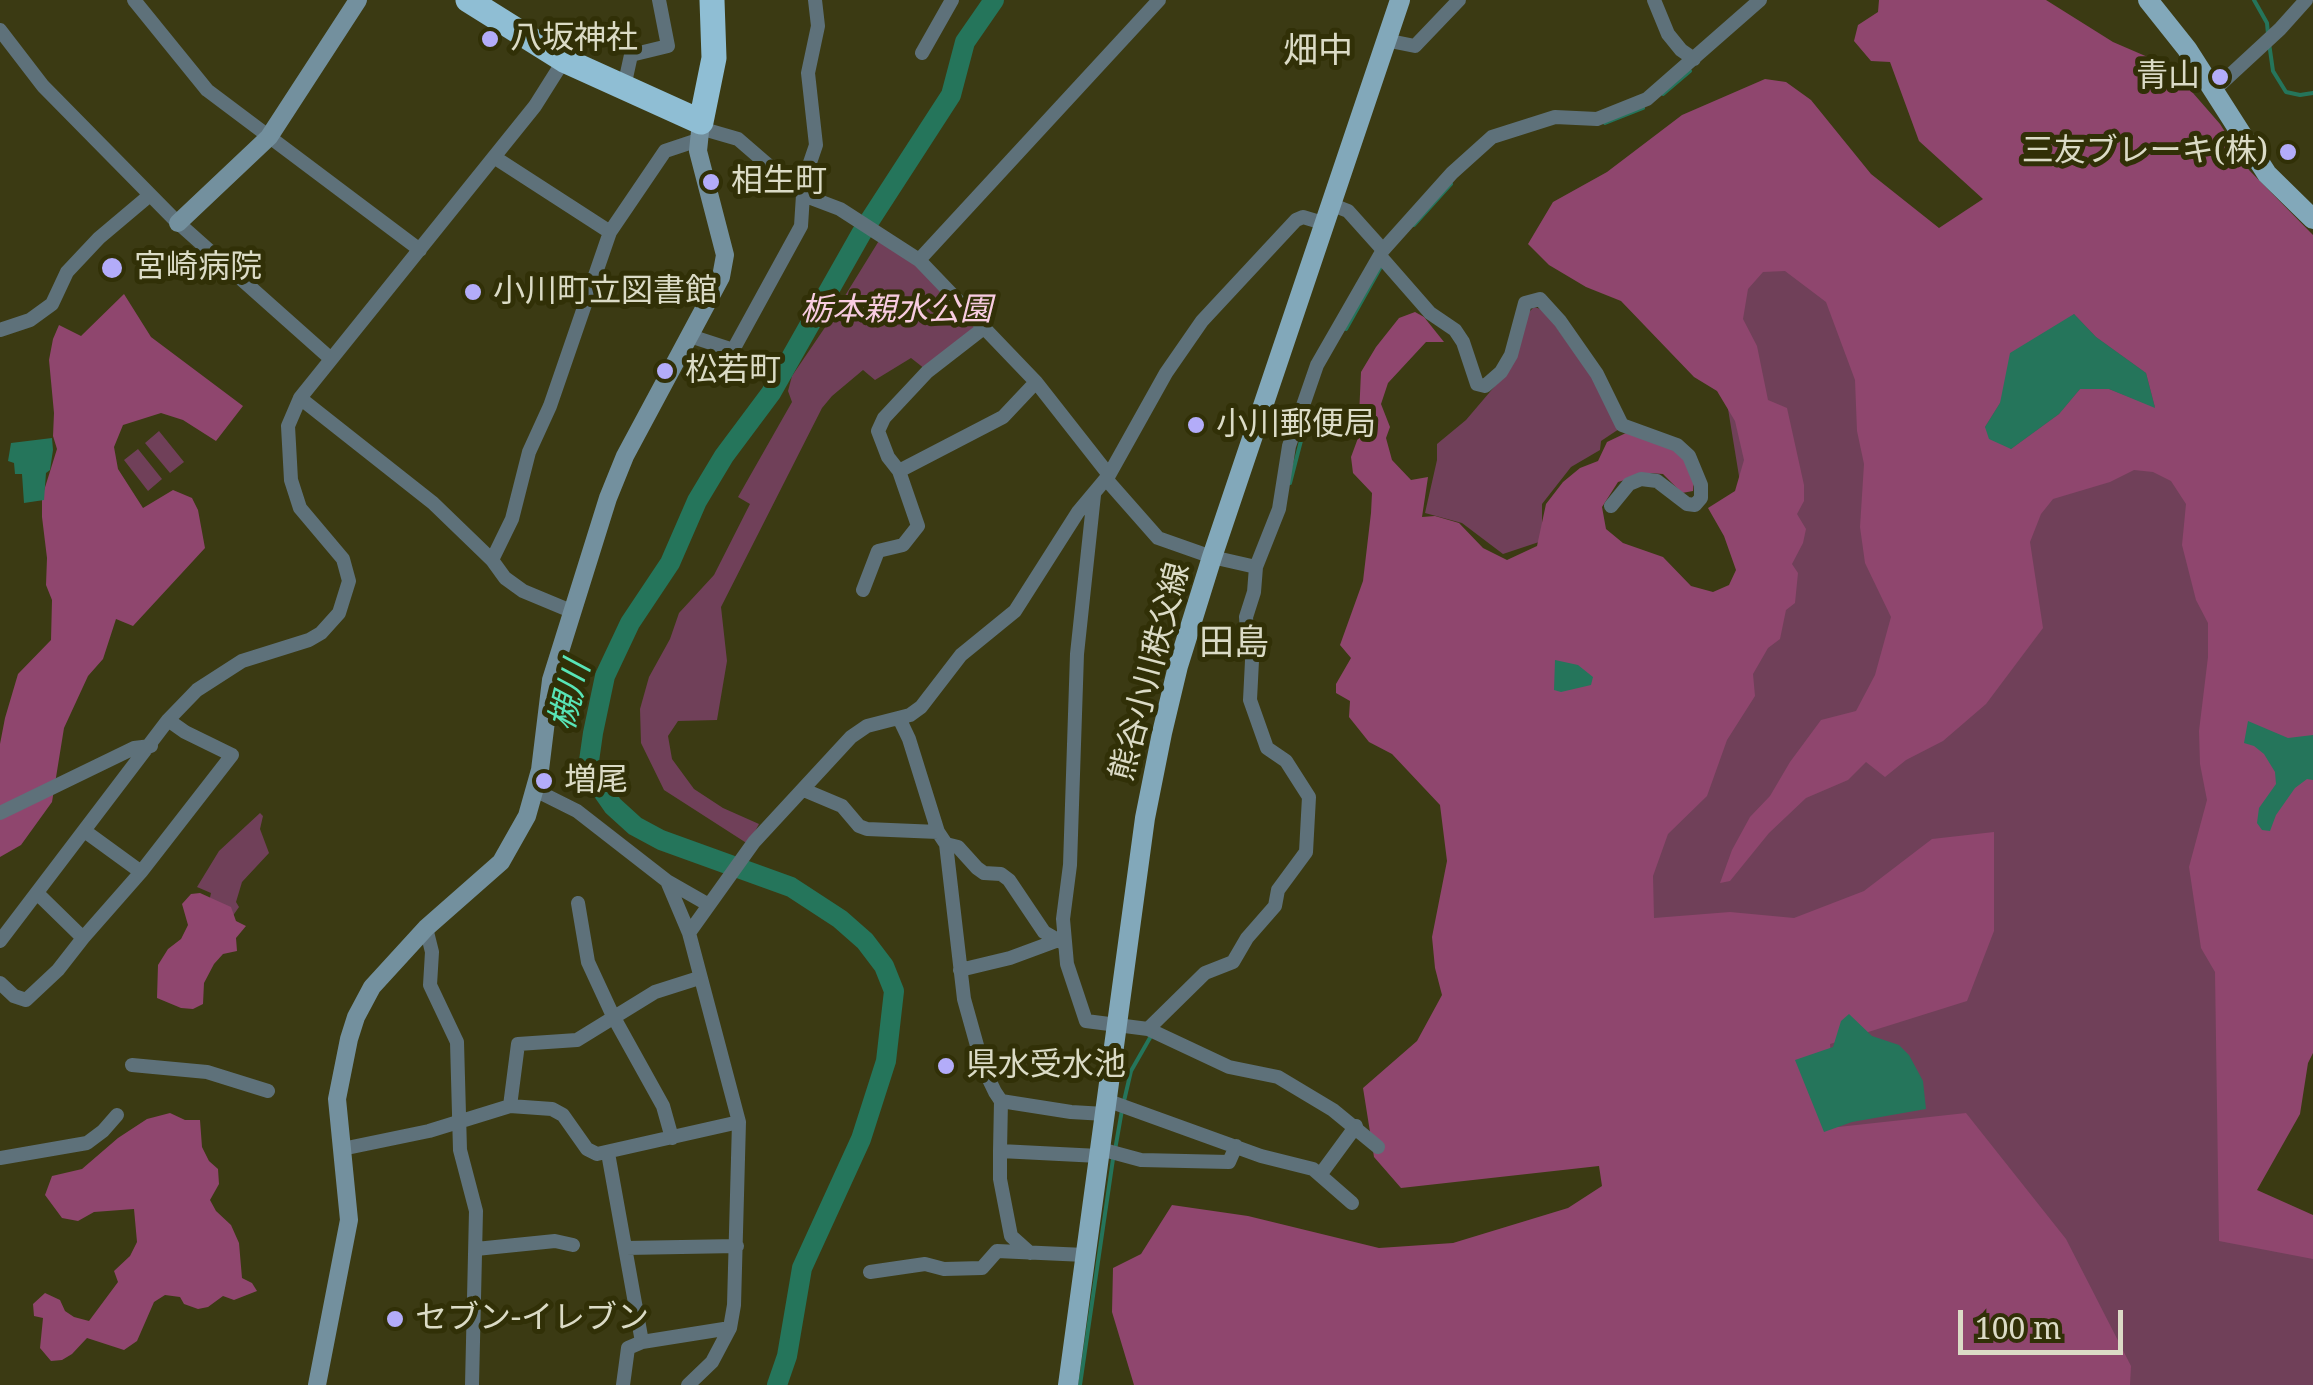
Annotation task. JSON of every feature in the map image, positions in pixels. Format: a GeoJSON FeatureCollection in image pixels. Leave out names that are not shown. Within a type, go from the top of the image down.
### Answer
{"type":"FeatureCollection","features":[{"type":"Feature","properties":{"kind":"highway"},"geometry":{"type":"LineString","coordinates":[[468,0],[564,60],[678,114],[699,130],[714,58],[712,0]]}},
{"type":"Feature","properties":{"kind":"main road","name":"熊谷小川秩父線"},"geometry":{"type":"LineString","coordinates":[[1068,1385],[1152,779],[1178,666],[1400,0]]}},
{"type":"Feature","properties":{"kind":"main road"},"geometry":{"type":"LineString","coordinates":[[2148,0],[2214,90],[2267,174],[2313,219]]}},
{"type":"Feature","properties":{"kind":"street"},"geometry":{"type":"LineString","coordinates":[[134,0],[207,90],[420,250]]}},
{"type":"Feature","properties":{"kind":"street"},"geometry":{"type":"LineString","coordinates":[[178,223],[269,137],[358,0]]}},
{"type":"Feature","properties":{"kind":"street"},"geometry":{"type":"LineString","coordinates":[[624,87],[630,54],[668,46],[659,0]]}},
{"type":"Feature","properties":{"kind":"street"},"geometry":{"type":"LineString","coordinates":[[690,336],[734,350],[800,226],[802,192],[816,145],[808,73],[818,26],[815,0]]}},
{"type":"Feature","properties":{"kind":"street"},"geometry":{"type":"LineString","coordinates":[[922,52],[952,0]]}},
{"type":"Feature","properties":{"kind":"street"},"geometry":{"type":"LineString","coordinates":[[919,260],[1159,0]]}},
{"type":"Feature","properties":{"kind":"street"},"geometry":{"type":"LineString","coordinates":[[1385,40],[1416,46],[1459,0]]}},
{"type":"Feature","properties":{"kind":"street"},"geometry":{"type":"LineString","coordinates":[[1654,0],[1668,34],[1694,59]]}},
{"type":"Feature","properties":{"kind":"street"},"geometry":{"type":"LineString","coordinates":[[1148,1029],[1205,973],[1233,962],[1247,938],[1275,906],[1278,890],[1306,852],[1309,797],[1286,761],[1268,748],[1250,700],[1252,641],[1246,631],[1246,617],[1256,567],[1279,509],[1290,446],[1318,365],[1382,254],[1452,173],[1492,137],[1555,116],[1610,116],[1647,99],[1760,0]]}},
{"type":"Feature","properties":{"kind":"street"},"geometry":{"type":"LineString","coordinates":[[2214,90],[2299,4]]}},
{"type":"Feature","properties":{"kind":"street"},"geometry":{"type":"LineString","coordinates":[[0,30],[43,86],[178,223],[330,358]]}},
{"type":"Feature","properties":{"kind":"street"},"geometry":{"type":"LineString","coordinates":[[0,941],[168,720],[197,690],[242,661],[309,640],[321,633],[344,605],[349,581],[343,559],[300,508],[291,480],[288,426],[300,398],[330,358],[544,95],[564,60]]}},
{"type":"Feature","properties":{"kind":"street"},"geometry":{"type":"LineString","coordinates":[[316,1385],[348,1230],[338,1091],[356,1017],[372,987],[426,928],[508,854],[536,790],[548,693],[608,498],[625,456],[716,290],[725,255],[699,163],[699,130]]}},
{"type":"Feature","properties":{"kind":"street"},"geometry":{"type":"LineString","coordinates":[[492,560],[512,519],[529,452],[550,406],[610,232],[666,152],[699,130],[738,139],[790,184],[840,209],[919,260],[1036,382],[1158,538],[1256,567]]}},
{"type":"Feature","properties":{"kind":"street"},"geometry":{"type":"LineString","coordinates":[[494,157],[610,232]]}},
{"type":"Feature","properties":{"kind":"street"},"geometry":{"type":"LineString","coordinates":[[0,330],[30,320],[52,304],[67,272],[150,195]]}},
{"type":"Feature","properties":{"kind":"street"},"geometry":{"type":"LineString","coordinates":[[910,739],[921,707],[961,655],[1015,611],[1078,512],[1108,477],[1174,360],[1202,321],[1303,217],[1348,211],[1430,313],[1455,330],[1477,384],[1484,386],[1500,372],[1510,355],[1525,304],[1540,299],[1597,374],[1622,425],[1677,446],[1688,456],[1701,485],[1701,498],[1695,506],[1658,481],[1641,479],[1630,484],[1611,506]]}},
{"type":"Feature","properties":{"kind":"street"},"geometry":{"type":"LineString","coordinates":[[863,590],[878,551],[904,546],[918,526],[899,472],[878,431],[884,418],[928,372],[985,327]]}},
{"type":"Feature","properties":{"kind":"street"},"geometry":{"type":"LineString","coordinates":[[899,472],[994,423],[1036,382]]}},
{"type":"Feature","properties":{"kind":"street"},"geometry":{"type":"LineString","coordinates":[[300,398],[408,482],[492,560],[505,578],[524,591],[571,611]]}},
{"type":"Feature","properties":{"kind":"street"},"geometry":{"type":"LineString","coordinates":[[1094,495],[1077,654],[1073,806],[1060,942],[1086,1022],[1148,1029],[1229,1066],[1278,1077],[1356,1126],[1378,1148]]}},
{"type":"Feature","properties":{"kind":"street"},"geometry":{"type":"LineString","coordinates":[[689,933],[754,842],[851,737],[867,726],[899,718],[921,707]]}},
{"type":"Feature","properties":{"kind":"street"},"geometry":{"type":"LineString","coordinates":[[899,718],[910,739],[942,838],[964,998],[983,1067],[1001,1101],[1000,1179],[1011,1236],[1030,1254]]}},
{"type":"Feature","properties":{"kind":"street"},"geometry":{"type":"LineString","coordinates":[[0,983],[14,996],[26,1000],[58,970],[232,754],[168,720]]}},
{"type":"Feature","properties":{"kind":"street"},"geometry":{"type":"LineString","coordinates":[[0,813],[134,748],[151,746]]}},
{"type":"Feature","properties":{"kind":"street"},"geometry":{"type":"LineString","coordinates":[[536,790],[576,810],[667,881],[709,905]]}},
{"type":"Feature","properties":{"kind":"street"},"geometry":{"type":"LineString","coordinates":[[804,790],[842,806],[867,830],[942,838],[958,847],[984,873],[1001,874],[1009,880],[1044,932],[1060,942]]}},
{"type":"Feature","properties":{"kind":"street"},"geometry":{"type":"LineString","coordinates":[[86,832],[140,872]]}},
{"type":"Feature","properties":{"kind":"street"},"geometry":{"type":"LineString","coordinates":[[667,881],[689,933],[739,1122],[737,1246],[730,1328],[712,1362],[688,1385]]}},
{"type":"Feature","properties":{"kind":"street"},"geometry":{"type":"LineString","coordinates":[[38,893],[83,938]]}},
{"type":"Feature","properties":{"kind":"street"},"geometry":{"type":"LineString","coordinates":[[578,903],[584,948],[612,1016],[664,1106],[672,1138]]}},
{"type":"Feature","properties":{"kind":"street"},"geometry":{"type":"LineString","coordinates":[[426,928],[432,952],[430,985],[457,1042],[460,1150],[476,1211],[472,1385]]}},
{"type":"Feature","properties":{"kind":"street"},"geometry":{"type":"LineString","coordinates":[[960,970],[1060,942]]}},
{"type":"Feature","properties":{"kind":"street"},"geometry":{"type":"LineString","coordinates":[[510,1106],[518,1044],[577,1040],[656,992],[699,978]]}},
{"type":"Feature","properties":{"kind":"street"},"geometry":{"type":"LineString","coordinates":[[132,1065],[207,1072],[268,1090]]}},
{"type":"Feature","properties":{"kind":"street"},"geometry":{"type":"LineString","coordinates":[[1001,1101],[1071,1112],[1106,1107],[1313,1169],[1352,1204]]}},
{"type":"Feature","properties":{"kind":"street"},"geometry":{"type":"LineString","coordinates":[[342,1149],[510,1106],[552,1109],[563,1115],[587,1148],[597,1154],[739,1122]]}},
{"type":"Feature","properties":{"kind":"street"},"geometry":{"type":"LineString","coordinates":[[0,1158],[86,1143],[118,1115]]}},
{"type":"Feature","properties":{"kind":"street"},"geometry":{"type":"LineString","coordinates":[[1320,1176],[1356,1126]]}},
{"type":"Feature","properties":{"kind":"street"},"geometry":{"type":"LineString","coordinates":[[1000,1151],[1230,1162],[1236,1146]]}},
{"type":"Feature","properties":{"kind":"street"},"geometry":{"type":"LineString","coordinates":[[608,1153],[642,1342]]}},
{"type":"Feature","properties":{"kind":"street"},"geometry":{"type":"LineString","coordinates":[[476,1250],[555,1242],[573,1244]]}},
{"type":"Feature","properties":{"kind":"street"},"geometry":{"type":"LineString","coordinates":[[626,1248],[737,1246]]}},
{"type":"Feature","properties":{"kind":"street"},"geometry":{"type":"LineString","coordinates":[[870,1272],[925,1264],[944,1270],[982,1268],[998,1251],[1085,1255]]}},
{"type":"Feature","properties":{"kind":"street"},"geometry":{"type":"LineString","coordinates":[[623,1385],[628,1348],[642,1342],[730,1328]]}},
{"type":"Feature","properties":{"kind":"green space"},"geometry":{"type":"Polygon","coordinates":[[[1695,207],[1915,277],[2235,335],[2231,1198],[2313,1230],[2313,1385],[1970,1385],[1863,1182],[1615,897],[1756,580],[1695,207]]]}},
{"type":"Feature","properties":{"kind":"green space","name":"栃本親水公園"},"geometry":{"type":"Polygon","coordinates":[[[880,239],[910,257],[976,326],[925,369],[911,358],[875,380],[863,370],[832,396],[822,408],[721,607],[727,661],[717,720],[678,721],[668,736],[672,759],[694,789],[759,824],[748,844],[664,790],[641,743],[640,709],[649,677],[679,613],[714,575],[750,504],[738,497],[792,402],[788,391],[792,376],[880,239]]]}},
{"type":"Feature","properties":{"kind":"green space"},"geometry":{"type":"Polygon","coordinates":[[[1534,307],[1544,310],[1593,378],[1619,429],[1601,441],[1600,450],[1571,467],[1542,504],[1542,541],[1503,554],[1462,523],[1425,513],[1437,444],[1466,420],[1512,366],[1534,307]]]}},
{"type":"Feature","properties":{"kind":"green space"},"geometry":{"type":"Polygon","coordinates":[[[159,431],[184,462],[170,473],[145,443],[159,431]]]}},
{"type":"Feature","properties":{"kind":"green space"},"geometry":{"type":"Polygon","coordinates":[[[138,449],[162,479],[148,491],[124,460],[138,449]]]}},
{"type":"Feature","properties":{"kind":"green space"},"geometry":{"type":"Polygon","coordinates":[[[260,813],[260,829],[269,853],[242,882],[236,902],[239,907],[232,917],[209,902],[211,893],[197,887],[219,851],[260,813]]]}},
{"type":"Feature","properties":{"kind":"shaded area"},"geometry":{"type":"Polygon","coordinates":[[[1879,0],[2046,0],[2113,42],[2150,58],[2186,85],[2220,124],[2249,170],[2313,235],[2313,1053],[2300,1114],[2257,1190],[2313,1215],[2313,1259],[2219,1241],[2215,972],[2201,948],[2189,867],[2207,800],[2199,731],[2208,623],[2196,600],[2182,545],[2186,504],[2171,481],[2153,472],[2134,470],[2110,482],[2053,499],[2041,514],[2030,542],[2043,628],[1986,704],[1943,741],[1906,760],[1885,777],[1866,762],[1848,780],[1806,798],[1769,833],[1730,881],[1720,883],[1750,817],[1770,796],[1821,720],[1856,711],[1875,675],[1891,617],[1865,563],[1860,527],[1864,464],[1857,431],[1855,380],[1826,302],[1785,271],[1763,272],[1748,289],[1743,319],[1757,346],[1768,400],[1787,408],[1804,485],[1804,501],[1797,514],[1806,529],[1792,564],[1798,573],[1795,603],[1786,610],[1780,639],[1768,648],[1753,674],[1755,696],[1727,740],[1707,796],[1668,834],[1653,876],[1654,918],[1730,912],[1794,918],[1864,891],[1932,839],[1994,832],[1994,931],[1967,1001],[1830,1044],[1838,1127],[1966,1113],[2066,1239],[2131,1366],[2130,1385],[1134,1385],[1112,1312],[1113,1268],[1141,1254],[1172,1205],[1248,1216],[1379,1248],[1453,1243],[1568,1208],[1602,1186],[1599,1166],[1401,1188],[1374,1157],[1363,1088],[1417,1041],[1442,995],[1432,937],[1447,861],[1440,805],[1392,754],[1369,742],[1349,717],[1350,701],[1336,693],[1336,684],[1351,658],[1340,645],[1363,581],[1371,513],[1372,493],[1353,473],[1351,457],[1358,438],[1361,372],[1399,318],[1415,312],[1444,342],[1426,342],[1388,383],[1381,404],[1390,427],[1386,438],[1392,460],[1411,480],[1428,477],[1422,517],[1435,516],[1459,523],[1483,548],[1507,560],[1537,546],[1546,504],[1563,482],[1580,468],[1598,461],[1607,442],[1626,433],[1672,447],[1686,458],[1694,479],[1693,491],[1682,493],[1663,474],[1649,473],[1618,482],[1602,507],[1606,529],[1623,543],[1663,557],[1691,586],[1713,592],[1729,585],[1736,570],[1724,536],[1708,508],[1735,491],[1744,460],[1735,421],[1717,391],[1694,377],[1621,301],[1586,287],[1549,265],[1528,244],[1553,202],[1607,172],[1682,115],[1765,79],[1786,82],[1811,100],[1871,174],[1939,228],[1983,199],[1919,141],[1890,62],[1871,61],[1854,41],[1858,25],[1878,12],[1879,0]],[[2074,314],[2000,403],[1985,427],[2011,449],[2059,414],[2080,389],[2109,389],[2155,407],[2146,373],[2096,337],[2074,314]]]}},
{"type":"Feature","properties":{"kind":"shaded area"},"geometry":{"type":"Polygon","coordinates":[[[124,294],[151,337],[243,406],[216,441],[183,420],[161,413],[123,425],[114,447],[118,469],[143,508],[173,490],[192,498],[205,548],[133,626],[116,619],[103,659],[88,676],[64,728],[52,802],[21,845],[0,857],[0,744],[5,718],[18,674],[51,640],[52,600],[46,585],[42,497],[57,449],[49,360],[53,339],[59,325],[81,336],[124,294]]]}},
{"type":"Feature","properties":{"kind":"shaded area"},"geometry":{"type":"Polygon","coordinates":[[[2074,314],[2096,337],[2146,373],[2155,408],[2109,389],[2080,389],[2059,414],[2011,449],[1989,439],[1985,427],[2000,403],[2010,353],[2074,314]]]}},
{"type":"Feature","properties":{"kind":"shaded area"},"geometry":{"type":"Polygon","coordinates":[[[52,438],[44,500],[24,503],[22,474],[15,474],[14,463],[8,461],[11,443],[52,438]]]}},
{"type":"Feature","properties":{"kind":"shaded area"},"geometry":{"type":"Polygon","coordinates":[[[1555,660],[1578,665],[1593,677],[1591,685],[1554,690],[1555,660]]]}},
{"type":"Feature","properties":{"kind":"shaded area"},"geometry":{"type":"Polygon","coordinates":[[[2248,721],[2288,738],[2313,735],[2313,780],[2307,779],[2295,788],[2270,831],[2262,830],[2257,823],[2259,808],[2276,784],[2275,772],[2264,754],[2244,743],[2248,721]]]}},
{"type":"Feature","properties":{"kind":"shaded area"},"geometry":{"type":"Polygon","coordinates":[[[200,893],[231,907],[236,921],[246,926],[236,938],[237,951],[223,954],[214,964],[204,983],[203,1004],[193,1009],[181,1008],[157,998],[158,965],[188,925],[182,904],[191,894],[200,893]]]}},
{"type":"Feature","properties":{"kind":"shaded area"},"geometry":{"type":"Polygon","coordinates":[[[1849,1014],[1872,1036],[1899,1045],[1909,1055],[1923,1081],[1926,1109],[1852,1122],[1824,1132],[1795,1060],[1833,1047],[1841,1021],[1849,1014]]]}},
{"type":"Feature","properties":{"kind":"shaded area"},"geometry":{"type":"Polygon","coordinates":[[[170,1113],[185,1120],[200,1120],[202,1147],[218,1169],[219,1184],[210,1200],[231,1225],[239,1243],[242,1278],[257,1291],[234,1300],[223,1296],[198,1309],[184,1304],[180,1297],[165,1295],[154,1302],[137,1341],[124,1350],[87,1338],[72,1354],[51,1361],[40,1348],[43,1318],[34,1316],[33,1304],[45,1293],[60,1300],[65,1311],[74,1317],[89,1321],[118,1282],[114,1271],[130,1256],[137,1242],[134,1209],[94,1212],[78,1221],[62,1218],[45,1195],[52,1176],[82,1169],[147,1119],[170,1113]]]}},
{"type":"Feature","properties":{"kind":"waterway","name":"槻川"},"geometry":{"type":"LineString","coordinates":[[777,1385],[787,1356],[802,1268],[861,1139],[886,1061],[894,991],[884,966],[865,941],[840,919],[791,887],[661,840],[635,826],[613,806],[597,783],[589,761],[593,733],[605,676],[630,623],[670,563],[697,501],[724,456],[771,393],[861,234],[951,95],[965,42],[994,0]]}},
{"type":"Feature","properties":{"kind":"waterway"},"geometry":{"type":"LineString","coordinates":[[2254,0],[2267,23],[2268,34]]}},
{"type":"Feature","properties":{"kind":"waterway"},"geometry":{"type":"LineString","coordinates":[[2269,43],[2273,71],[2286,92],[2313,93]]}},
{"type":"Feature","properties":{"kind":"waterway"},"geometry":{"type":"LineString","coordinates":[[1663,94],[1690,71]]}},
{"type":"Feature","properties":{"kind":"waterway"},"geometry":{"type":"LineString","coordinates":[[1605,123],[1643,108]]}},
{"type":"Feature","properties":{"kind":"waterway"},"geometry":{"type":"LineString","coordinates":[[1414,225],[1451,184]]}},
{"type":"Feature","properties":{"kind":"waterway"},"geometry":{"type":"LineString","coordinates":[[1346,329],[1383,263]]}},
{"type":"Feature","properties":{"kind":"waterway"},"geometry":{"type":"LineString","coordinates":[[1290,483],[1309,410]]}},
{"type":"Feature","properties":{"kind":"waterway"},"geometry":{"type":"LineString","coordinates":[[1124,1101],[1131,1071],[1151,1036]]}},
{"type":"Feature","properties":{"kind":"waterway"},"geometry":{"type":"LineString","coordinates":[[1115,1150],[1122,1110]]}},
{"type":"Feature","properties":{"kind":"waterway"},"geometry":{"type":"LineString","coordinates":[[1080,1385],[1113,1159]]}},
{"type":"Feature","properties":{"kind":"place","name":"八坂神社"},"geometry":{"type":"Point","coordinates":[490,39]}},
{"type":"Feature","properties":{"kind":"place","name":"青山"},"geometry":{"type":"Point","coordinates":[2220,77]}},
{"type":"Feature","properties":{"kind":"place","name":"三友ブレーキ(株)"},"geometry":{"type":"Point","coordinates":[2288,152]}},
{"type":"Feature","properties":{"kind":"place","name":"相生町"},"geometry":{"type":"Point","coordinates":[711,182]}},
{"type":"Feature","properties":{"kind":"place","name":"宮崎病院"},"geometry":{"type":"Point","coordinates":[112,268]}},
{"type":"Feature","properties":{"kind":"place","name":"小川町立図書館"},"geometry":{"type":"Point","coordinates":[473,292]}},
{"type":"Feature","properties":{"kind":"place","name":"松若町"},"geometry":{"type":"Point","coordinates":[665,371]}},
{"type":"Feature","properties":{"kind":"place","name":"小川郵便局"},"geometry":{"type":"Point","coordinates":[1196,425]}},
{"type":"Feature","properties":{"kind":"place","name":"増尾"},"geometry":{"type":"Point","coordinates":[544,781]}},
{"type":"Feature","properties":{"kind":"place","name":"県水受水池"},"geometry":{"type":"Point","coordinates":[946,1066]}},
{"type":"Feature","properties":{"kind":"place","name":"セブン-イレブン"},"geometry":{"type":"Point","coordinates":[395,1319]}},
{"type":"Feature","properties":{"kind":"district","name":"畑中"},"geometry":{"type":"Point","coordinates":[1318,52]}},
{"type":"Feature","properties":{"kind":"district","name":"田島"},"geometry":{"type":"Point","coordinates":[1234,644]}}]}
